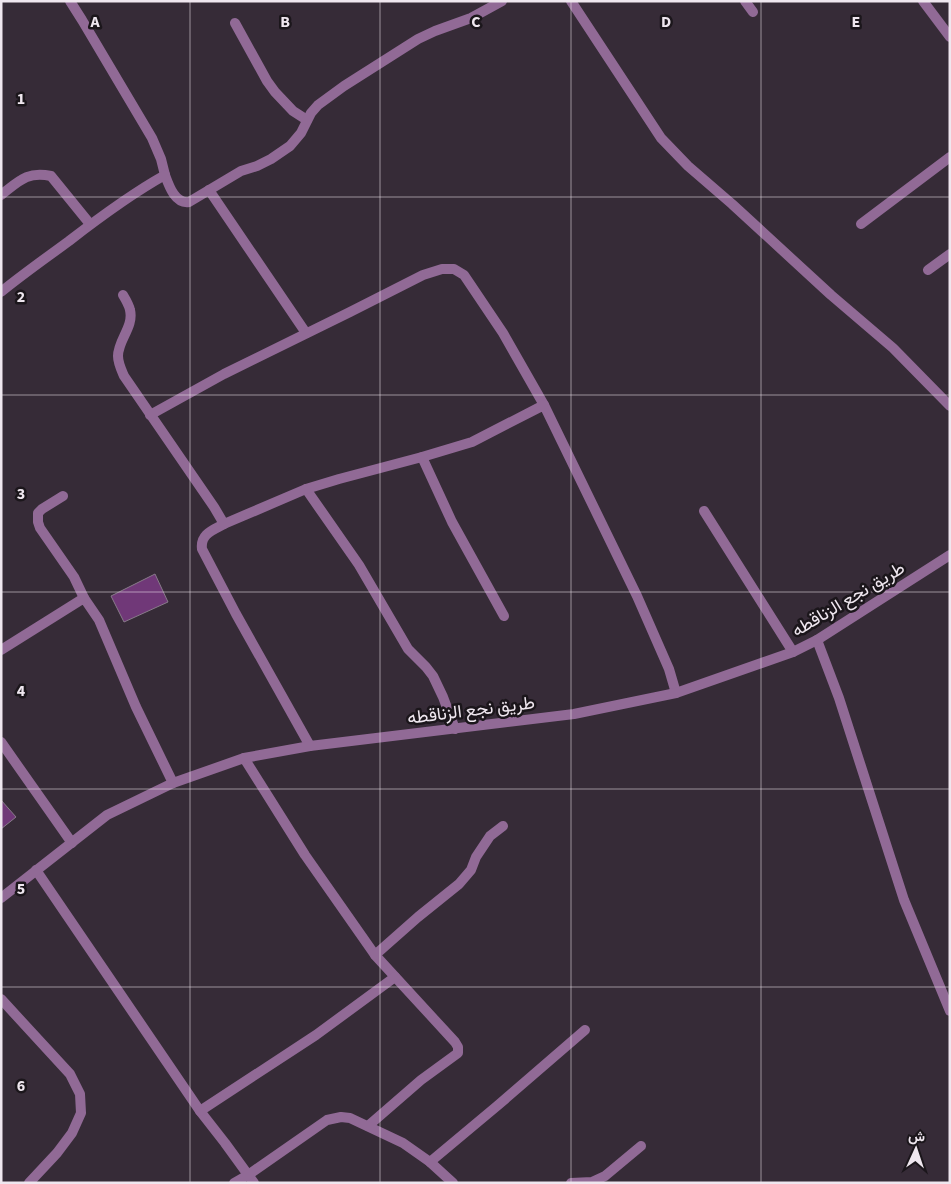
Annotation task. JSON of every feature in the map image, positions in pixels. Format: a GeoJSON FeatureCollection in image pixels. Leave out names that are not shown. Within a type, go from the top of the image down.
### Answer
{"type":"FeatureCollection","features":[{"type":"Feature","properties":{"kind":"street"},"geometry":{"type":"LineString","coordinates":[[70,1],[152,138],[161,159],[165,176],[175,196],[178,200],[185,203],[241,171],[271,159],[290,146],[301,133],[311,113],[318,105],[344,86],[418,39],[434,31],[471,18],[502,1]]}},
{"type":"Feature","properties":{"kind":"street"},"geometry":{"type":"LineString","coordinates":[[571,1],[661,138],[674,152],[830,295],[892,348],[950,406]]}},
{"type":"Feature","properties":{"kind":"street"},"geometry":{"type":"LineString","coordinates":[[745,1],[753,12]]}},
{"type":"Feature","properties":{"kind":"street"},"geometry":{"type":"LineString","coordinates":[[923,1],[950,37]]}},
{"type":"Feature","properties":{"kind":"street"},"geometry":{"type":"LineString","coordinates":[[235,23],[275,92],[293,111],[307,120]]}},
{"type":"Feature","properties":{"kind":"street"},"geometry":{"type":"LineString","coordinates":[[861,224],[950,157]]}},
{"type":"Feature","properties":{"kind":"street"},"geometry":{"type":"LineString","coordinates":[[1,195],[19,181],[30,176],[40,174],[51,176],[90,224]]}},
{"type":"Feature","properties":{"kind":"street"},"geometry":{"type":"LineString","coordinates":[[1,292],[90,224],[132,195],[165,176]]}},
{"type":"Feature","properties":{"kind":"street"},"geometry":{"type":"LineString","coordinates":[[209,190],[306,334]]}},
{"type":"Feature","properties":{"kind":"street"},"geometry":{"type":"LineString","coordinates":[[928,270],[950,254]]}},
{"type":"Feature","properties":{"kind":"street"},"geometry":{"type":"LineString","coordinates":[[150,415],[224,374],[423,275],[442,269],[454,269],[464,275],[498,326],[544,405],[637,596],[669,669],[676,693]]}},
{"type":"Feature","properties":{"kind":"street"},"geometry":{"type":"LineString","coordinates":[[123,295],[130,309],[130,324],[120,345],[118,356],[124,376],[224,524]]}},
{"type":"Feature","properties":{"kind":"street"},"geometry":{"type":"LineString","coordinates":[[310,746],[202,549],[203,538],[207,533],[224,524],[306,489],[339,478],[422,458],[472,442],[544,405]]}},
{"type":"Feature","properties":{"kind":"street"},"geometry":{"type":"LineString","coordinates":[[422,458],[452,522],[504,616]]}},
{"type":"Feature","properties":{"kind":"street"},"geometry":{"type":"LineString","coordinates":[[306,489],[359,564],[408,649],[432,676],[443,697],[455,729]]}},
{"type":"Feature","properties":{"kind":"street"},"geometry":{"type":"LineString","coordinates":[[63,496],[38,513],[40,528],[74,577],[84,598],[99,620],[136,707],[173,783]]}},
{"type":"Feature","properties":{"kind":"street"},"geometry":{"type":"LineString","coordinates":[[704,512],[793,652]]}},
{"type":"Feature","properties":{"kind":"street","name":"طريق نجع الزناقطه"},"geometry":{"type":"LineString","coordinates":[[1,898],[107,815],[173,783],[244,758],[310,746],[574,714],[676,693],[793,652],[817,640],[950,555]]}},
{"type":"Feature","properties":{"kind":"street"},"geometry":{"type":"LineString","coordinates":[[1,650],[84,598]]}},
{"type":"Feature","properties":{"kind":"street"},"geometry":{"type":"LineString","coordinates":[[817,640],[839,698],[904,900],[950,1011]]}},
{"type":"Feature","properties":{"kind":"street"},"geometry":{"type":"LineString","coordinates":[[1,742],[72,843]]}},
{"type":"Feature","properties":{"kind":"street"},"geometry":{"type":"LineString","coordinates":[[244,758],[305,855],[375,955],[455,1042],[458,1050],[458,1053],[421,1080],[368,1126]]}},
{"type":"Feature","properties":{"kind":"street"},"geometry":{"type":"LineString","coordinates":[[375,955],[459,884],[471,870],[476,857],[490,836],[503,826]]}},
{"type":"Feature","properties":{"kind":"street"},"geometry":{"type":"LineString","coordinates":[[36,870],[200,1111],[226,1143],[251,1179]]}},
{"type":"Feature","properties":{"kind":"street"},"geometry":{"type":"LineString","coordinates":[[200,1111],[316,1035],[395,977]]}},
{"type":"Feature","properties":{"kind":"street"},"geometry":{"type":"LineString","coordinates":[[1,999],[70,1074],[80,1094],[80,1113],[72,1133],[57,1154],[29,1183]]}},
{"type":"Feature","properties":{"kind":"street"},"geometry":{"type":"LineString","coordinates":[[430,1162],[585,1030]]}},
{"type":"Feature","properties":{"kind":"street"},"geometry":{"type":"LineString","coordinates":[[234,1183],[251,1179],[327,1120],[341,1117],[350,1118],[403,1143],[430,1162],[453,1183]]}},
{"type":"Feature","properties":{"kind":"street"},"geometry":{"type":"LineString","coordinates":[[571,1183],[592,1182],[606,1176],[641,1146]]}},
{"type":"Feature","properties":{"kind":"building"},"geometry":{"type":"Polygon","coordinates":[[[155,574],[168,602],[124,622],[111,596],[155,574]]]}},
{"type":"Feature","properties":{"kind":"building"},"geometry":{"type":"Polygon","coordinates":[[[1,800],[16,817],[1,829],[1,800]]]}}]}
